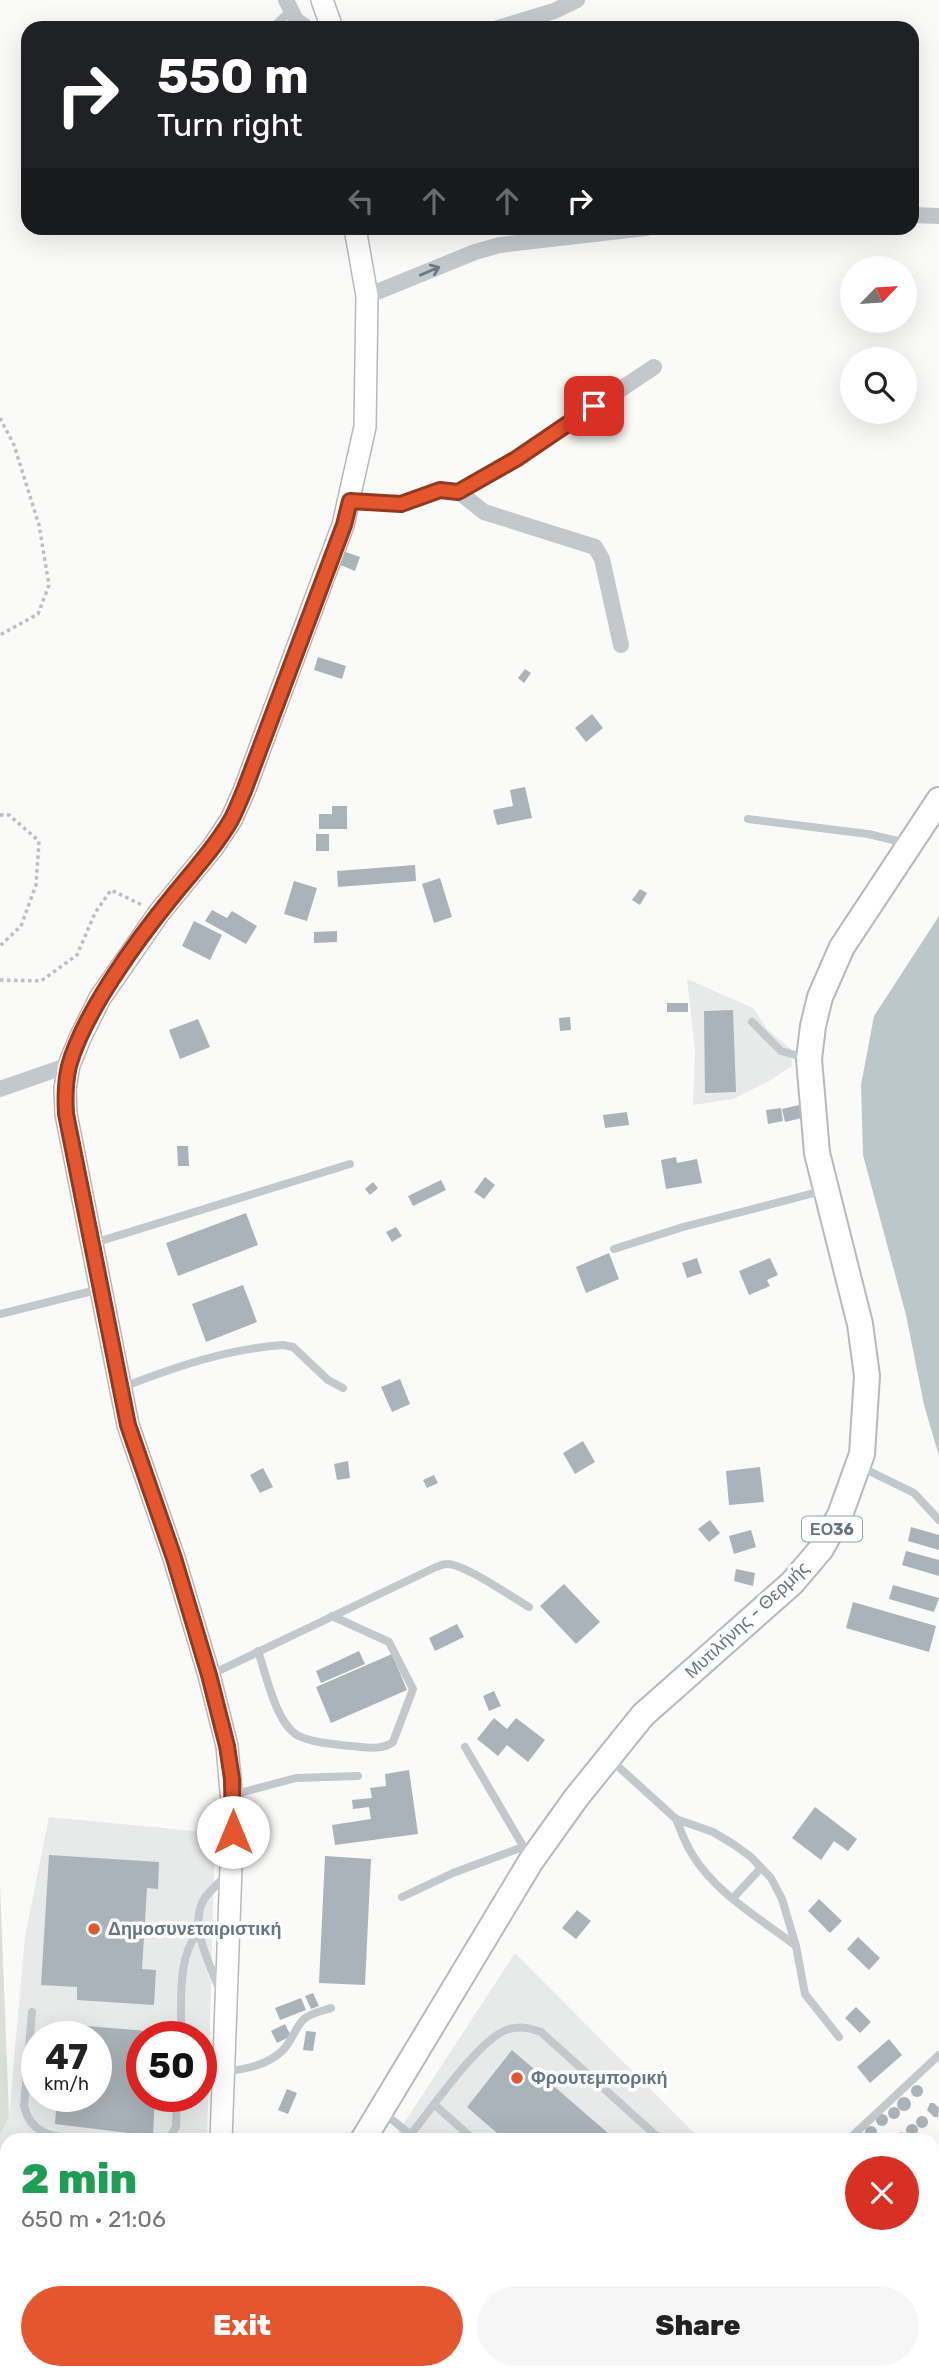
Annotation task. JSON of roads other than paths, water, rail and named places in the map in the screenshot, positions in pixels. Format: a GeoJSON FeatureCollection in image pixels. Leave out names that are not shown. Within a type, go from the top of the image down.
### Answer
{"type":"FeatureCollection","features":[{"type":"Feature","properties":{"kind":"main road"},"geometry":{"type":"LineString","coordinates":[[323,0],[330,21]]}},
{"type":"Feature","properties":{"kind":"main road"},"geometry":{"type":"LineString","coordinates":[[222,2133],[232,1795],[227,1746],[174,1558],[128,1425],[66,1114],[65,1090],[69,1065],[100,998],[159,913],[213,847],[231,820],[344,525],[365,427],[367,296],[356,235]]}},
{"type":"Feature","properties":{"kind":"main road","name":"Μυτιλήνης - Θερμής"},"geometry":{"type":"LineString","coordinates":[[367,2133],[527,1854],[643,1715],[792,1583],[821,1549],[840,1515],[862,1454],[867,1376],[860,1324],[817,1153],[809,1059],[813,1026],[820,997],[842,947],[939,800]]}},
{"type":"Feature","properties":{"kind":"street"},"geometry":{"type":"LineString","coordinates":[[521,21],[554,11],[577,0]]}},
{"type":"Feature","properties":{"kind":"street"},"geometry":{"type":"LineString","coordinates":[[288,6],[297,21]]}},
{"type":"Feature","properties":{"kind":"street"},"geometry":{"type":"LineString","coordinates":[[919,215],[939,216]]}},
{"type":"Feature","properties":{"kind":"street"},"geometry":{"type":"LineString","coordinates":[[367,296],[475,252],[500,245],[586,235]]}},
{"type":"Feature","properties":{"kind":"street"},"geometry":{"type":"LineString","coordinates":[[458,492],[516,459],[654,367]]}},
{"type":"Feature","properties":{"kind":"street"},"geometry":{"type":"LineString","coordinates":[[350,501],[401,504],[440,490],[458,492],[484,512],[595,547],[602,559],[621,645]]}},
{"type":"Feature","properties":{"kind":"street"},"geometry":{"type":"LineString","coordinates":[[0,1089],[69,1065]]}},
{"type":"Feature","properties":{"kind":"lane"},"geometry":{"type":"LineString","coordinates":[[277,21],[288,6]]}},
{"type":"Feature","properties":{"kind":"lane"},"geometry":{"type":"LineString","coordinates":[[748,819],[868,834],[909,844]]}},
{"type":"Feature","properties":{"kind":"lane"},"geometry":{"type":"LineString","coordinates":[[752,1022],[781,1051],[809,1059]]}},
{"type":"Feature","properties":{"kind":"lane"},"geometry":{"type":"LineString","coordinates":[[92,1244],[350,1164]]}},
{"type":"Feature","properties":{"kind":"lane"},"geometry":{"type":"LineString","coordinates":[[614,1248],[683,1227],[825,1191]]}},
{"type":"Feature","properties":{"kind":"lane"},"geometry":{"type":"LineString","coordinates":[[0,1314],[100,1289]]}},
{"type":"Feature","properties":{"kind":"lane"},"geometry":{"type":"LineString","coordinates":[[120,1388],[173,1367],[210,1357],[283,1345],[293,1347],[328,1380],[343,1388]]}},
{"type":"Feature","properties":{"kind":"lane"},"geometry":{"type":"LineString","coordinates":[[858,1465],[914,1493],[939,1520]]}},
{"type":"Feature","properties":{"kind":"lane"},"geometry":{"type":"LineString","coordinates":[[209,1675],[447,1563],[457,1565],[529,1607]]}},
{"type":"Feature","properties":{"kind":"lane"},"geometry":{"type":"LineString","coordinates":[[258,1651],[279,1712],[291,1731],[300,1737],[327,1743],[371,1748],[387,1746],[393,1742],[413,1689],[389,1642],[332,1616]]}},
{"type":"Feature","properties":{"kind":"lane"},"geometry":{"type":"LineString","coordinates":[[402,1897],[453,1873],[527,1854],[465,1747]]}},
{"type":"Feature","properties":{"kind":"lane"},"geometry":{"type":"LineString","coordinates":[[608,1758],[676,1819],[713,1832],[733,1844],[761,1868],[777,1888],[796,1946],[805,1994],[838,2037]]}},
{"type":"Feature","properties":{"kind":"lane"},"geometry":{"type":"LineString","coordinates":[[232,1795],[296,1778],[358,1776]]}},
{"type":"Feature","properties":{"kind":"lane"},"geometry":{"type":"LineString","coordinates":[[676,1819],[691,1854],[701,1868],[733,1898],[796,1946]]}},
{"type":"Feature","properties":{"kind":"lane"},"geometry":{"type":"LineString","coordinates":[[733,1898],[761,1868]]}},
{"type":"Feature","properties":{"kind":"lane"},"geometry":{"type":"LineString","coordinates":[[226,2008],[199,1931],[199,1913],[203,1900],[231,1871]]}},
{"type":"Feature","properties":{"kind":"lane"},"geometry":{"type":"LineString","coordinates":[[182,2021],[185,1961],[190,1942],[199,1931]]}},
{"type":"Feature","properties":{"kind":"lane"},"geometry":{"type":"LineString","coordinates":[[224,2072],[247,2068],[271,2059],[283,2051],[301,2021],[309,2015],[331,2008]]}},
{"type":"Feature","properties":{"kind":"lane"},"geometry":{"type":"LineString","coordinates":[[32,2012],[24,2106],[26,2116],[42,2133]]}},
{"type":"Feature","properties":{"kind":"lane"},"geometry":{"type":"LineString","coordinates":[[416,2133],[482,2045],[509,2029],[527,2027],[541,2032],[653,2133]]}},
{"type":"Feature","properties":{"kind":"lane"},"geometry":{"type":"LineString","coordinates":[[855,2133],[939,2055]]}},
{"type":"Feature","properties":{"kind":"lane"},"geometry":{"type":"LineString","coordinates":[[435,2105],[466,2133]]}},
{"type":"Feature","properties":{"kind":"lane"},"geometry":{"type":"LineString","coordinates":[[382,2110],[408,2133]]}},
{"type":"Feature","properties":{"kind":"lane"},"geometry":{"type":"LineString","coordinates":[[172,2133],[176,2127],[176,2112]]}},
{"type":"Feature","properties":{"kind":"lane"},"geometry":{"type":"LineString","coordinates":[[214,2133],[222,2115]]}},
{"type":"Feature","properties":{"kind":"place","name":"Δημοσυνεταιριστική"},"geometry":{"type":"Point","coordinates":[94,1929]}},
{"type":"Feature","properties":{"kind":"place","name":"Φρουτεμπορική"},"geometry":{"type":"Point","coordinates":[517,2078]}}]}
